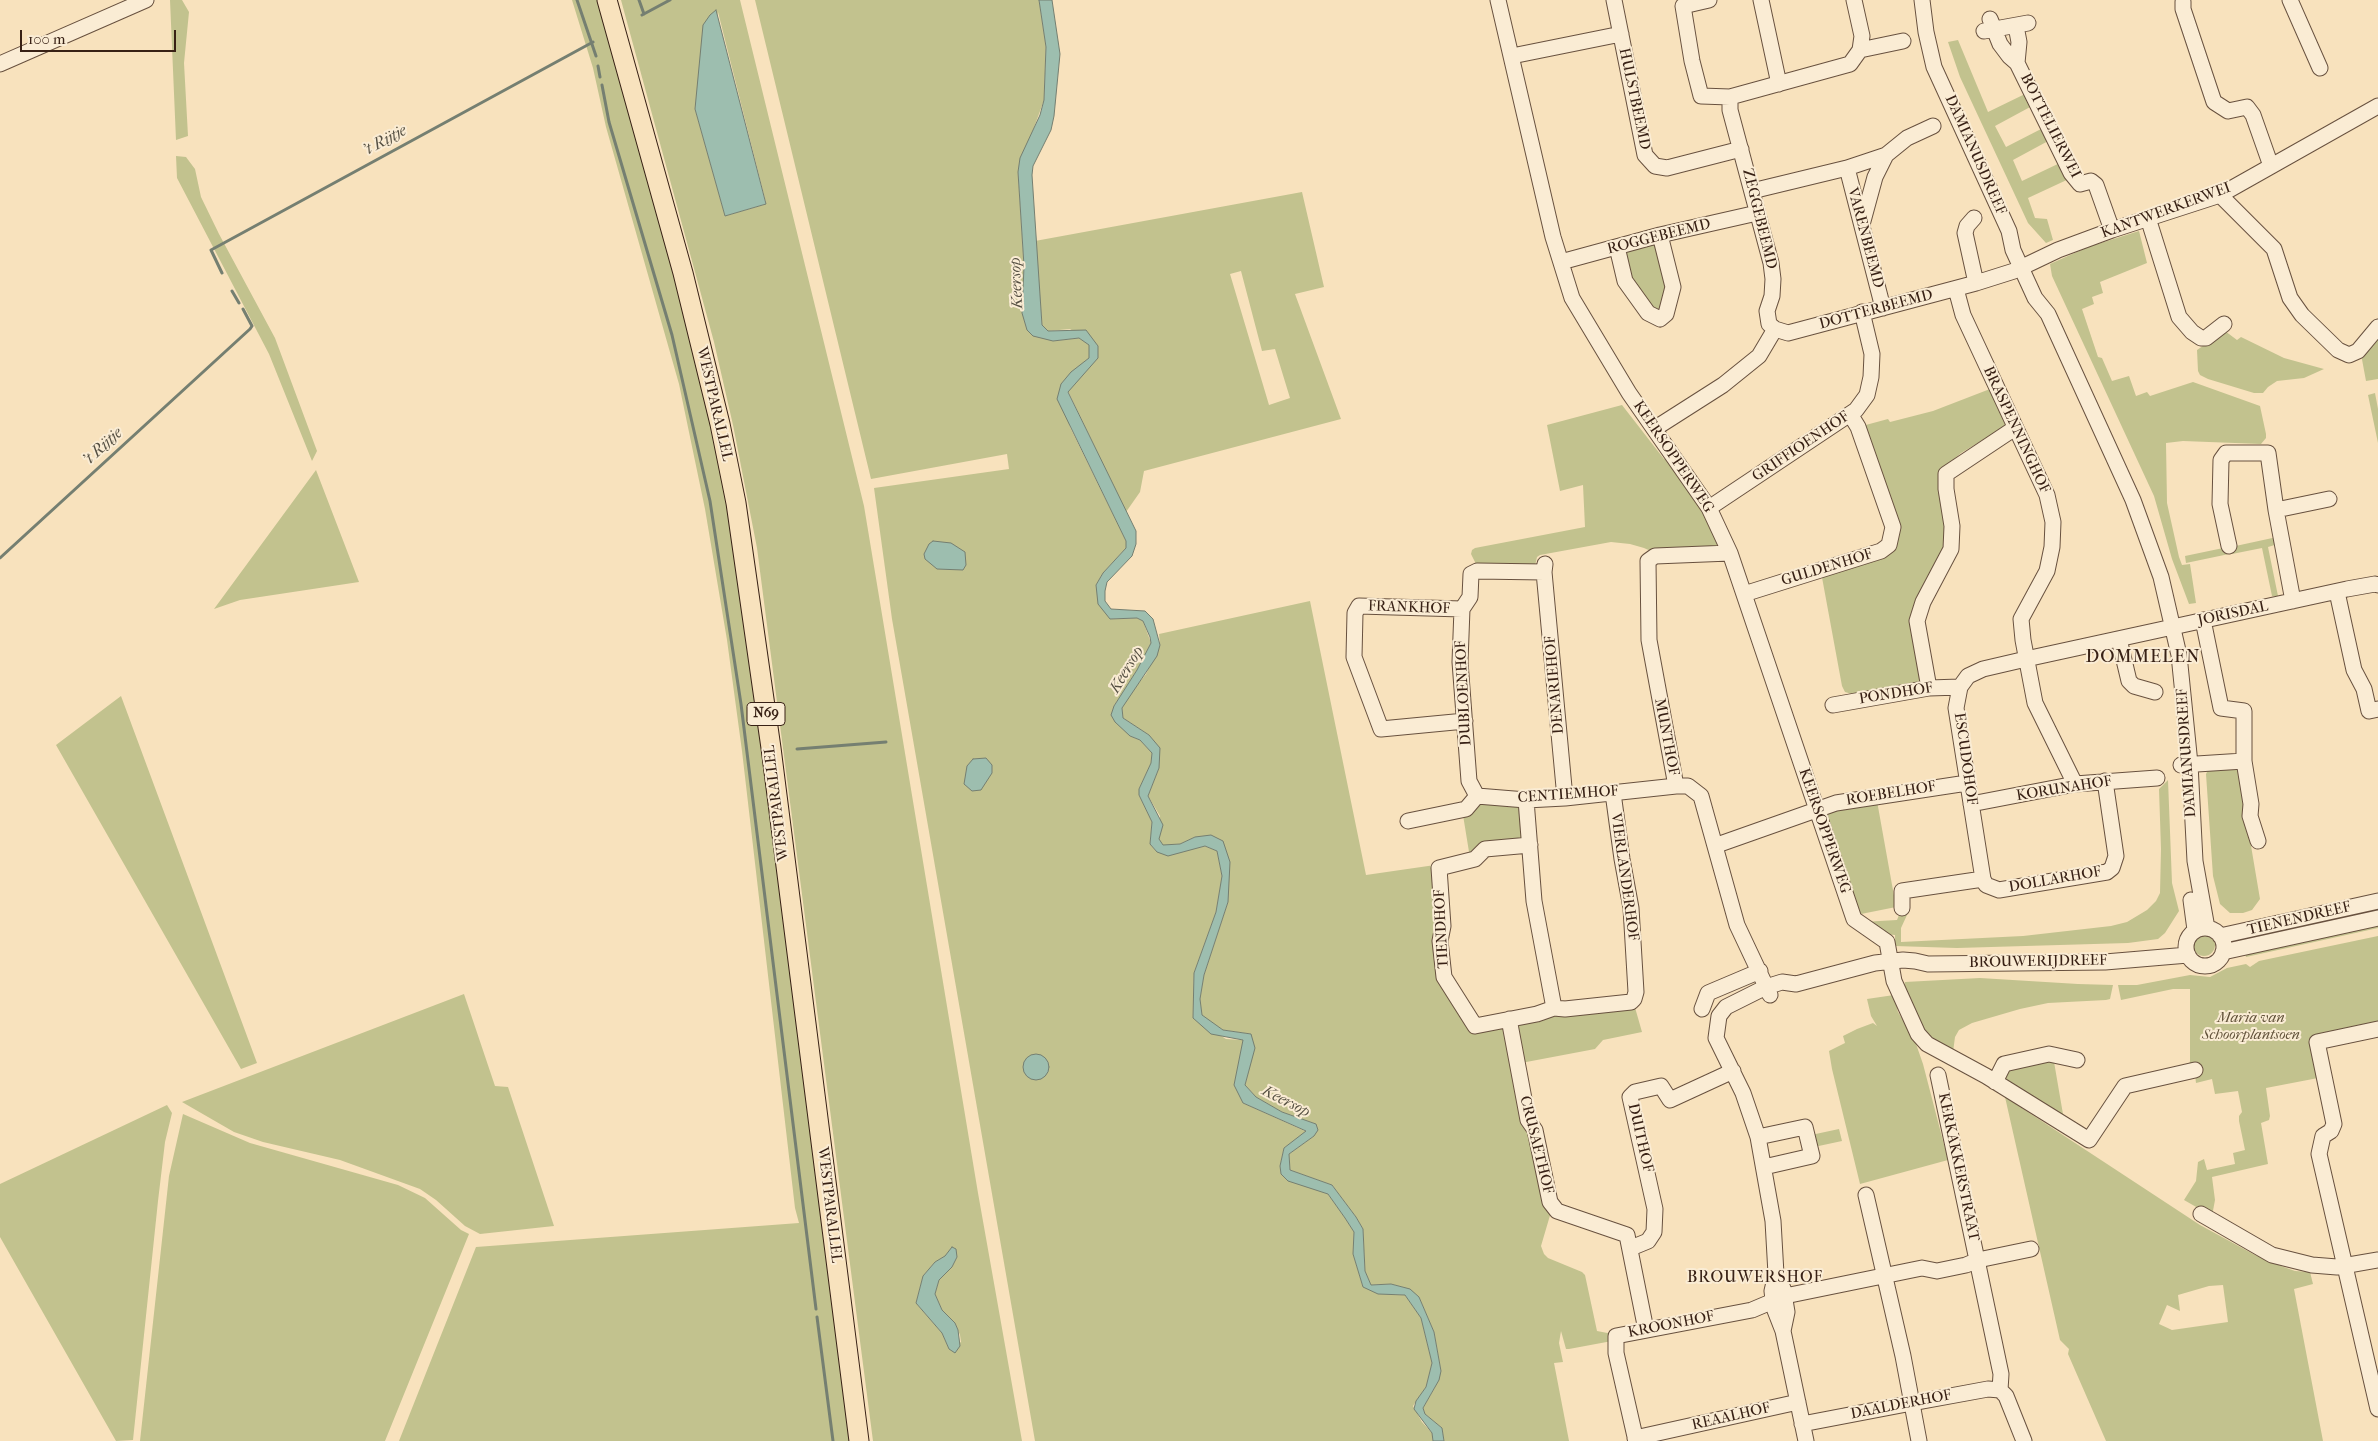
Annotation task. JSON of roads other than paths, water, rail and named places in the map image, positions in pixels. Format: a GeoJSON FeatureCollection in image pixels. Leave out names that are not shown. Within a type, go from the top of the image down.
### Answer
{"type":"FeatureCollection","features":[{"type":"Feature","properties":{"kind":"main road","name":"WESTPARALLEL"},"geometry":{"type":"LineString","coordinates":[[606,0],[683,272],[718,415],[736,503],[770,738],[859,1441]]}},
{"type":"Feature","properties":{"kind":"main road","name":"WESTPARALLEL"},"geometry":{"type":"LineString","coordinates":[[617,0],[712,343],[745,502],[780,736],[870,1441]]}},
{"type":"Feature","properties":{"kind":"street"},"geometry":{"type":"LineString","coordinates":[[0,64],[146,0]]}},
{"type":"Feature","properties":{"kind":"street"},"geometry":{"type":"LineString","coordinates":[[1498,0],[1512,56],[1621,34]]}},
{"type":"Feature","properties":{"kind":"street","name":"HULSTBEEMD"},"geometry":{"type":"LineString","coordinates":[[1614,0],[1645,155],[1655,166],[1668,168],[1741,149]]}},
{"type":"Feature","properties":{"kind":"street"},"geometry":{"type":"LineString","coordinates":[[1709,0],[1683,6],[1692,61],[1701,96],[1730,97],[1850,64],[1860,50],[1862,36],[1854,0]]}},
{"type":"Feature","properties":{"kind":"street"},"geometry":{"type":"LineString","coordinates":[[1761,0],[1779,84]]}},
{"type":"Feature","properties":{"kind":"street"},"geometry":{"type":"LineString","coordinates":[[2290,0],[2320,68]]}},
{"type":"Feature","properties":{"kind":"street"},"geometry":{"type":"LineString","coordinates":[[2179,1],[2214,102],[2228,111],[2246,107],[2253,115],[2271,166]]}},
{"type":"Feature","properties":{"kind":"street","name":"DAMIANUSDREEF"},"geometry":{"type":"LineString","coordinates":[[1923,3],[1930,56],[2009,231],[2023,248],[2025,266],[2043,295],[2048,314],[2133,500],[2161,577],[2168,628],[2179,655],[2185,765],[2185,857],[2201,929]]}},
{"type":"Feature","properties":{"kind":"street","name":"BOTTELIERWEI"},"geometry":{"type":"LineString","coordinates":[[2017,62],[2022,25],[1989,26],[2009,56],[2017,62],[2071,173],[2080,184],[2091,181],[2096,185],[2112,230]]}},
{"type":"Feature","properties":{"kind":"street"},"geometry":{"type":"LineString","coordinates":[[1860,50],[1903,41]]}},
{"type":"Feature","properties":{"kind":"street","name":"KEERSOPPERWEG"},"geometry":{"type":"LineString","coordinates":[[1512,56],[1561,262],[1572,298],[1605,354],[1709,508],[1730,553],[1815,810],[1854,919],[1887,942],[1891,966],[1908,1015],[1922,1039],[1927,1044],[1995,1082],[2089,1140],[2125,1086],[2195,1070]]}},
{"type":"Feature","properties":{"kind":"street","name":"ZEGGEBEEMD"},"geometry":{"type":"LineString","coordinates":[[1730,97],[1730,110],[1773,279],[1772,296],[1767,311],[1769,324],[1775,330]]}},
{"type":"Feature","properties":{"kind":"street","name":"KANTWERKERWEI"},"geometry":{"type":"LineString","coordinates":[[2025,266],[2058,250],[2112,230],[2220,195],[2378,106]]}},
{"type":"Feature","properties":{"kind":"street"},"geometry":{"type":"LineString","coordinates":[[1752,191],[1847,168],[1886,156],[1907,138],[1932,126]]}},
{"type":"Feature","properties":{"kind":"street"},"geometry":{"type":"LineString","coordinates":[[1862,225],[1869,195],[1886,156]]}},
{"type":"Feature","properties":{"kind":"street","name":"VARENBEEMD"},"geometry":{"type":"LineString","coordinates":[[1847,168],[1883,308]]}},
{"type":"Feature","properties":{"kind":"street"},"geometry":{"type":"LineString","coordinates":[[2220,195],[2274,249],[2290,298],[2302,315],[2344,354],[2350,355],[2358,351],[2378,327]]}},
{"type":"Feature","properties":{"kind":"street","name":"ROGGEBEEMD"},"geometry":{"type":"LineString","coordinates":[[1561,262],[1660,235],[1757,213]]}},
{"type":"Feature","properties":{"kind":"street"},"geometry":{"type":"LineString","coordinates":[[1974,218],[1967,226],[1965,233],[1976,283]]}},
{"type":"Feature","properties":{"kind":"street"},"geometry":{"type":"LineString","coordinates":[[2148,218],[2178,318],[2201,338],[2206,338],[2224,324]]}},
{"type":"Feature","properties":{"kind":"street"},"geometry":{"type":"LineString","coordinates":[[1617,247],[1626,280],[1648,314],[1660,319],[1666,314],[1673,287],[1660,235]]}},
{"type":"Feature","properties":{"kind":"street","name":"DOTTERBEEMD"},"geometry":{"type":"LineString","coordinates":[[1775,330],[1788,333],[1862,312],[1956,289],[2025,266]]}},
{"type":"Feature","properties":{"kind":"street","name":"BRASPENNINGHOF"},"geometry":{"type":"LineString","coordinates":[[1956,289],[1963,315],[2047,495],[2053,522],[2052,547],[2047,571],[2021,619],[2026,659],[2035,703],[2075,784]]}},
{"type":"Feature","properties":{"kind":"street","name":"GRIFFIOENHOF"},"geometry":{"type":"LineString","coordinates":[[1709,508],[1850,414],[1867,395],[1871,377],[1872,354],[1862,312]]}},
{"type":"Feature","properties":{"kind":"street"},"geometry":{"type":"LineString","coordinates":[[1654,429],[1723,385],[1759,356],[1775,330]]}},
{"type":"Feature","properties":{"kind":"street","name":"GULDENHOF"},"geometry":{"type":"LineString","coordinates":[[1744,594],[1881,551],[1889,545],[1894,527],[1858,427],[1850,414]]}},
{"type":"Feature","properties":{"kind":"street"},"geometry":{"type":"LineString","coordinates":[[1930,688],[1918,621],[1923,602],[1951,549],[1952,526],[1946,489],[1946,474],[2015,428]]}},
{"type":"Feature","properties":{"kind":"street"},"geometry":{"type":"LineString","coordinates":[[2229,546],[2220,504],[2221,460],[2226,454],[2268,453],[2276,510],[2293,602]]}},
{"type":"Feature","properties":{"kind":"street"},"geometry":{"type":"LineString","coordinates":[[2276,510],[2329,499]]}},
{"type":"Feature","properties":{"kind":"street","name":"MUNTHOF"},"geometry":{"type":"LineString","coordinates":[[1730,553],[1644,555],[1649,640],[1652,666],[1676,786],[1688,786],[1701,796],[1737,924],[1768,991]]}},
{"type":"Feature","properties":{"kind":"street","name":"DUBLOENHOF"},"geometry":{"type":"LineString","coordinates":[[1477,796],[1469,781],[1460,662],[1462,609],[1470,597],[1471,574],[1477,571],[1544,568]]}},
{"type":"Feature","properties":{"kind":"street","name":"DENARIEHOF"},"geometry":{"type":"LineString","coordinates":[[1544,568],[1566,798]]}},
{"type":"Feature","properties":{"kind":"street","name":"JORISDAL"},"geometry":{"type":"LineString","coordinates":[[2168,628],[2377,585]]}},
{"type":"Feature","properties":{"kind":"street"},"geometry":{"type":"LineString","coordinates":[[2337,592],[2354,670],[2364,690],[2369,711],[2378,709]]}},
{"type":"Feature","properties":{"kind":"street","name":"FRANKHOF"},"geometry":{"type":"LineString","coordinates":[[1462,609],[1359,606],[1356,613],[1354,657],[1381,729],[1465,722]]}},
{"type":"Feature","properties":{"kind":"street"},"geometry":{"type":"LineString","coordinates":[[2203,620],[2221,708],[2244,711],[2244,761],[2251,804],[2250,816],[2258,841]]}},
{"type":"Feature","properties":{"kind":"street"},"geometry":{"type":"LineString","coordinates":[[1960,687],[1968,676],[1982,669],[2168,628]]}},
{"type":"Feature","properties":{"kind":"street"},"geometry":{"type":"LineString","coordinates":[[2119,639],[2129,680],[2134,686],[2155,692]]}},
{"type":"Feature","properties":{"kind":"street","name":"PONDHOF"},"geometry":{"type":"LineString","coordinates":[[1832,705],[1930,688],[1960,687]]}},
{"type":"Feature","properties":{"kind":"street","name":"ESCUDOHOF"},"geometry":{"type":"LineString","coordinates":[[1960,687],[1956,708],[1982,879]]}},
{"type":"Feature","properties":{"kind":"street"},"geometry":{"type":"LineString","coordinates":[[2185,765],[2244,761]]}},
{"type":"Feature","properties":{"kind":"street","name":"KORUNAHOF"},"geometry":{"type":"LineString","coordinates":[[1971,804],[2075,784],[2157,778]]}},
{"type":"Feature","properties":{"kind":"street","name":"DOLLARHOF"},"geometry":{"type":"LineString","coordinates":[[1982,879],[1986,885],[1999,890],[2107,872],[2112,868],[2116,856],[2105,781]]}},
{"type":"Feature","properties":{"kind":"street","name":"ROEBELHOF"},"geometry":{"type":"LineString","coordinates":[[1716,845],[1836,803],[1967,783]]}},
{"type":"Feature","properties":{"kind":"street","name":"CENTIEMHOF"},"geometry":{"type":"LineString","coordinates":[[1477,796],[1526,800],[1566,798],[1676,786]]}},
{"type":"Feature","properties":{"kind":"street","name":"VIERLANDERHOF"},"geometry":{"type":"LineString","coordinates":[[1554,1008],[1565,1009],[1631,1002],[1636,992],[1632,908],[1622,859],[1613,793]]}},
{"type":"Feature","properties":{"kind":"street"},"geometry":{"type":"LineString","coordinates":[[1408,821],[1466,809],[1477,796]]}},
{"type":"Feature","properties":{"kind":"street"},"geometry":{"type":"LineString","coordinates":[[1526,800],[1534,900],[1554,1008]]}},
{"type":"Feature","properties":{"kind":"street","name":"TIENDHOF"},"geometry":{"type":"LineString","coordinates":[[1530,845],[1485,849],[1475,859],[1439,868],[1443,926],[1440,941],[1444,977],[1475,1026],[1537,1014],[1554,1008]]}},
{"type":"Feature","properties":{"kind":"street"},"geometry":{"type":"LineString","coordinates":[[1902,908],[1902,891],[1982,879]]}},
{"type":"Feature","properties":{"kind":"street","name":"TIENENDREEF"},"geometry":{"type":"LineString","coordinates":[[2220,936],[2378,901]]}},
{"type":"Feature","properties":{"kind":"street","name":"TIENENDREEF"},"geometry":{"type":"LineString","coordinates":[[2223,952],[2378,918]]}},
{"type":"Feature","properties":{"kind":"street"},"geometry":{"type":"LineString","coordinates":[[2201,929],[2220,936],[2223,952],[2216,961],[2206,966],[2195,963],[2187,949],[2201,929]]}},
{"type":"Feature","properties":{"kind":"street","name":"BROUWERIJDREEF"},"geometry":{"type":"LineString","coordinates":[[1806,1441],[1784,1331],[1786,1312],[1779,1299],[1773,1222],[1764,1167],[1751,1114],[1733,1071],[1725,1032],[1728,1019],[1768,991],[1786,991],[1796,984],[1847,971],[1891,966],[1915,970],[1928,964],[2105,962],[2149,957],[2187,949]]}},
{"type":"Feature","properties":{"kind":"street"},"geometry":{"type":"LineString","coordinates":[[1702,1009],[1708,993],[1760,971]]}},
{"type":"Feature","properties":{"kind":"street","name":"CRUSAETHOF"},"geometry":{"type":"LineString","coordinates":[[1509,1019],[1528,1120],[1535,1130],[1550,1202],[1557,1211],[1627,1234],[1632,1248]]}},
{"type":"Feature","properties":{"kind":"street"},"geometry":{"type":"LineString","coordinates":[[2378,1029],[2317,1042],[2334,1124],[2332,1131],[2323,1136],[2320,1154],[2347,1265],[2378,1408]]}},
{"type":"Feature","properties":{"kind":"street"},"geometry":{"type":"LineString","coordinates":[[1995,1082],[2004,1064],[2049,1054],[2076,1060]]}},
{"type":"Feature","properties":{"kind":"street","name":"DUITHOF"},"geometry":{"type":"LineString","coordinates":[[1632,1248],[1648,1241],[1654,1232],[1656,1209],[1630,1097],[1635,1092],[1662,1086],[1670,1100],[1733,1071]]}},
{"type":"Feature","properties":{"kind":"street","name":"KERKAKKERSTRAAT"},"geometry":{"type":"LineString","coordinates":[[1938,1075],[2001,1374],[2000,1390],[2006,1396],[2024,1441]]}},
{"type":"Feature","properties":{"kind":"street"},"geometry":{"type":"LineString","coordinates":[[1758,1137],[1804,1127],[1812,1156],[1764,1167]]}},
{"type":"Feature","properties":{"kind":"street"},"geometry":{"type":"LineString","coordinates":[[1866,1195],[1919,1441]]}},
{"type":"Feature","properties":{"kind":"street"},"geometry":{"type":"LineString","coordinates":[[2201,1214],[2272,1254],[2312,1265],[2337,1267],[2378,1260]]}},
{"type":"Feature","properties":{"kind":"street"},"geometry":{"type":"LineString","coordinates":[[1632,1248],[1646,1330]]}},
{"type":"Feature","properties":{"kind":"street","name":"KERKAKKERSTRAAT"},"geometry":{"type":"LineString","coordinates":[[1978,1260],[2030,1249]]}},
{"type":"Feature","properties":{"kind":"street","name":"KROONHOF"},"geometry":{"type":"LineString","coordinates":[[1635,1440],[1616,1353],[1616,1336],[1752,1310],[1779,1299],[1922,1268],[1937,1271],[1966,1265],[1978,1260]]}},
{"type":"Feature","properties":{"kind":"street","name":"DAALDERHOF"},"geometry":{"type":"LineString","coordinates":[[1802,1424],[1988,1389],[2000,1390]]}},
{"type":"Feature","properties":{"kind":"street","name":"REAALHOF"},"geometry":{"type":"LineString","coordinates":[[1635,1440],[1798,1402]]}},
{"type":"Feature","properties":{"kind":"waterway"},"geometry":{"type":"LineString","coordinates":[[577,0],[596,56]]}},
{"type":"Feature","properties":{"kind":"waterway"},"geometry":{"type":"LineString","coordinates":[[639,0],[644,14]]}},
{"type":"Feature","properties":{"kind":"waterway","name":"'t Rijtje"},"geometry":{"type":"LineString","coordinates":[[642,15],[670,0]]}},
{"type":"Feature","properties":{"kind":"waterway","name":"'t Rijtje"},"geometry":{"type":"LineString","coordinates":[[222,273],[211,250],[593,42]]}},
{"type":"Feature","properties":{"kind":"waterway"},"geometry":{"type":"LineString","coordinates":[[598,66],[600,77]]}},
{"type":"Feature","properties":{"kind":"waterway"},"geometry":{"type":"LineString","coordinates":[[602,85],[609,122],[672,335],[710,501],[741,704],[816,1309]]}},
{"type":"Feature","properties":{"kind":"waterway","name":"'t Rijtje"},"geometry":{"type":"LineString","coordinates":[[232,291],[239,303]]}},
{"type":"Feature","properties":{"kind":"waterway","name":"'t Rijtje"},"geometry":{"type":"LineString","coordinates":[[0,558],[250,329],[252,326],[243,309]]}},
{"type":"Feature","properties":{"kind":"waterway"},"geometry":{"type":"LineString","coordinates":[[797,749],[886,742]]}},
{"type":"Feature","properties":{"kind":"waterway"},"geometry":{"type":"LineString","coordinates":[[817,1317],[833,1441]]}},
{"type":"Feature","properties":{"kind":"district","name":"DOMMELEN"},"geometry":{"type":"Point","coordinates":[2143,658]}},
{"type":"Feature","properties":{"kind":"district","name":"BROUWERSHOF"},"geometry":{"type":"Point","coordinates":[1755,1278]}},
{"type":"Feature","properties":{"kind":"water label","name":"Keersop"},"geometry":{"type":"Point","coordinates":[1017,283]}},
{"type":"Feature","properties":{"kind":"water label","name":"Keersop"},"geometry":{"type":"Point","coordinates":[1127,670]}},
{"type":"Feature","properties":{"kind":"water label","name":"Keersop"},"geometry":{"type":"Point","coordinates":[1286,1102]}},
{"type":"Feature","properties":{"kind":"park label","name":"Maria van Schoorplantsoen"},"geometry":{"type":"Point","coordinates":[2251,1026]}}]}
